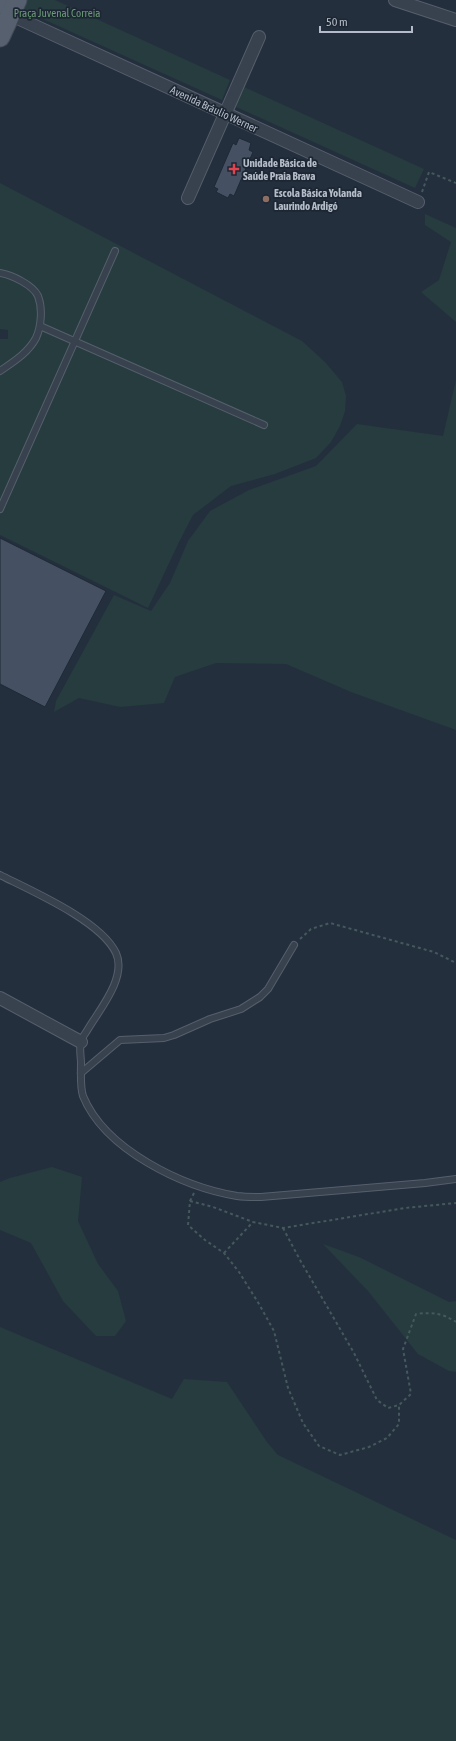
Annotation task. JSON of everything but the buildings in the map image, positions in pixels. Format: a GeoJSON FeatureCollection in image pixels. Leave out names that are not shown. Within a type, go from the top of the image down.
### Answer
{"type":"FeatureCollection","features":[{"type":"Feature","properties":{"kind":"main road"},"geometry":{"type":"LineString","coordinates":[[0,37],[8,5]]}},
{"type":"Feature","properties":{"kind":"street"},"geometry":{"type":"LineString","coordinates":[[395,0],[456,20]]}},
{"type":"Feature","properties":{"kind":"street","name":"Avenida Bráulio Werner"},"geometry":{"type":"LineString","coordinates":[[8,5],[225,113],[418,202]]}},
{"type":"Feature","properties":{"kind":"street"},"geometry":{"type":"LineString","coordinates":[[188,198],[258,37]]}},
{"type":"Feature","properties":{"kind":"street"},"geometry":{"type":"LineString","coordinates":[[0,998],[80,1042]]}},
{"type":"Feature","properties":{"kind":"lane"},"geometry":{"type":"LineString","coordinates":[[0,509],[115,251]]}},
{"type":"Feature","properties":{"kind":"lane"},"geometry":{"type":"LineString","coordinates":[[0,273],[10,274],[38,295],[41,309],[40,326],[35,339],[25,353],[0,371]]}},
{"type":"Feature","properties":{"kind":"lane"},"geometry":{"type":"LineString","coordinates":[[40,326],[264,425]]}},
{"type":"Feature","properties":{"kind":"lane"},"geometry":{"type":"LineString","coordinates":[[0,875],[56,904],[96,928],[109,941],[116,954],[119,966],[116,981],[80,1042],[82,1094],[91,1113],[106,1131],[148,1163],[198,1185],[238,1196],[261,1197],[456,1179]]}},
{"type":"Feature","properties":{"kind":"lane"},"geometry":{"type":"LineString","coordinates":[[81,1073],[120,1040],[164,1038],[250,1005],[268,989],[294,945]]}},
{"type":"Feature","properties":{"kind":"path"},"geometry":{"type":"LineString","coordinates":[[418,202],[429,172],[456,183]]}},
{"type":"Feature","properties":{"kind":"path"},"geometry":{"type":"LineString","coordinates":[[294,945],[311,929],[330,923],[434,952],[456,963]]}},
{"type":"Feature","properties":{"kind":"path"},"geometry":{"type":"LineString","coordinates":[[198,1185],[190,1201],[188,1225],[205,1240],[224,1253],[239,1272],[274,1331],[288,1388],[302,1423],[319,1446],[340,1454],[369,1447],[387,1438],[399,1424],[399,1405]]}},
{"type":"Feature","properties":{"kind":"path"},"geometry":{"type":"LineString","coordinates":[[190,1201],[213,1207],[253,1222],[283,1228],[391,1210],[456,1203]]}},
{"type":"Feature","properties":{"kind":"path"},"geometry":{"type":"LineString","coordinates":[[224,1253],[253,1222]]}},
{"type":"Feature","properties":{"kind":"path"},"geometry":{"type":"LineString","coordinates":[[283,1228],[354,1353],[377,1400],[388,1408],[399,1405],[411,1394],[403,1349],[416,1314],[431,1312],[448,1317],[456,1322]]}},
{"type":"Feature","properties":{"kind":"green space","name":"Praça Juvenal Correia"},"geometry":{"type":"Polygon","coordinates":[[[27,0],[55,0],[230,80],[222,100],[23,10],[27,0]]]}},
{"type":"Feature","properties":{"kind":"green space"},"geometry":{"type":"Polygon","coordinates":[[[242,86],[424,169],[415,188],[234,106],[242,86]]]}},
{"type":"Feature","properties":{"kind":"green space"},"geometry":{"type":"Polygon","coordinates":[[[0,183],[302,341],[325,362],[342,382],[346,396],[345,411],[340,426],[331,442],[316,458],[275,474],[231,486],[193,515],[148,608],[0,535],[0,339],[8,339],[8,330],[0,329],[0,183]]]}},
{"type":"Feature","properties":{"kind":"green space"},"geometry":{"type":"Polygon","coordinates":[[[425,214],[456,228],[456,322],[421,292],[439,280],[451,242],[425,225],[425,214]]]}},
{"type":"Feature","properties":{"kind":"green space"},"geometry":{"type":"Polygon","coordinates":[[[456,380],[456,730],[351,692],[286,664],[216,663],[175,677],[164,703],[120,707],[79,698],[54,712],[56,701],[114,595],[151,611],[170,583],[188,541],[210,511],[249,490],[316,466],[357,424],[443,436],[456,380]]]}},
{"type":"Feature","properties":{"kind":"green space"},"geometry":{"type":"Polygon","coordinates":[[[52,1167],[82,1177],[78,1221],[98,1264],[118,1291],[126,1321],[115,1336],[96,1336],[63,1301],[31,1243],[0,1230],[0,1182],[52,1167]]]}},
{"type":"Feature","properties":{"kind":"green space"},"geometry":{"type":"Polygon","coordinates":[[[323,1244],[359,1257],[449,1302],[456,1301],[456,1372],[449,1371],[418,1354],[368,1291],[323,1244]]]}},
{"type":"Feature","properties":{"kind":"green space"},"geometry":{"type":"Polygon","coordinates":[[[0,1327],[172,1399],[184,1379],[227,1382],[267,1442],[278,1455],[456,1540],[456,1741],[0,1741],[0,1327]]]}},
{"type":"Feature","properties":{"kind":"place","name":"Unidade Básica de Saúde Praia Brava"},"geometry":{"type":"Point","coordinates":[234,169]}},
{"type":"Feature","properties":{"kind":"place","name":"Escola Básica Yolanda Laurindo Ardigó"},"geometry":{"type":"Point","coordinates":[266,199]}}]}
